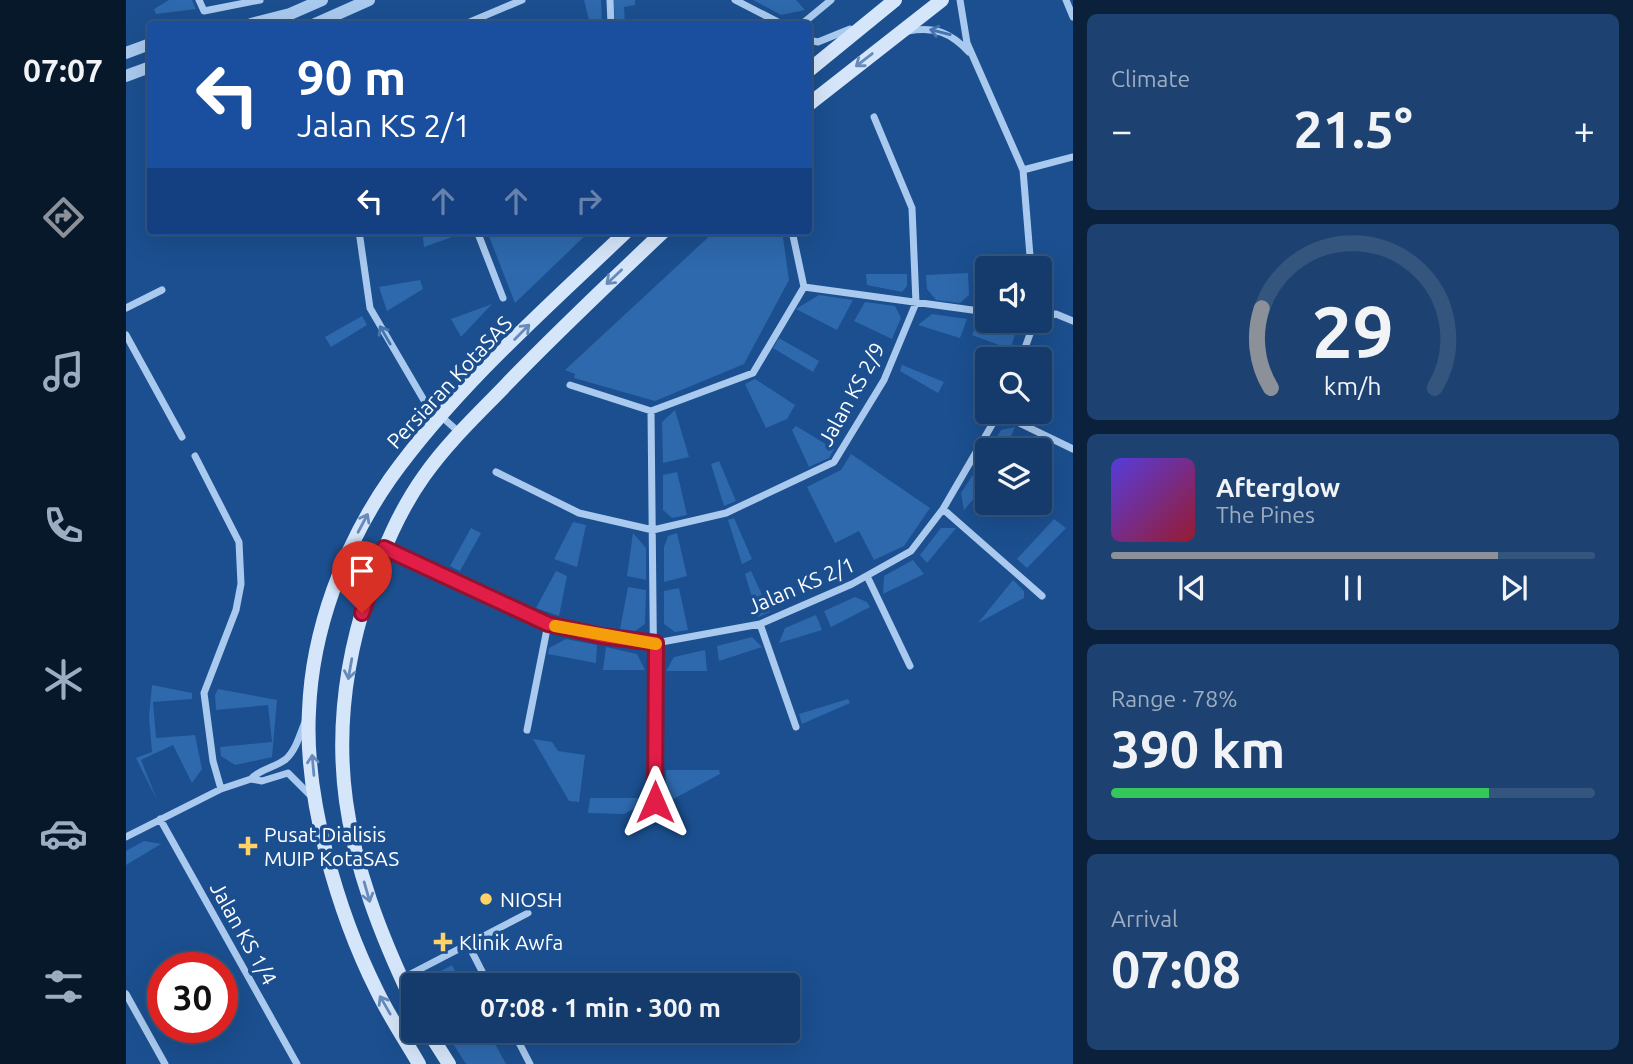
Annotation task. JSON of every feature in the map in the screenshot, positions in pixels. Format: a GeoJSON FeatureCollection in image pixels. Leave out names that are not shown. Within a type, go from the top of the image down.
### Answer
{"type":"FeatureCollection","features":[{"type":"Feature","properties":{"kind":"main road"},"geometry":{"type":"LineString","coordinates":[[812,68],[895,0]]}},
{"type":"Feature","properties":{"kind":"main road"},"geometry":{"type":"LineString","coordinates":[[812,102],[942,0]]}},
{"type":"Feature","properties":{"kind":"main road","name":"Persiaran KotaSAS"},"geometry":{"type":"LineString","coordinates":[[419,1064],[377,992],[353,936],[330,864],[316,802],[308,713],[320,638],[348,553],[390,480],[441,416],[623,235]]}},
{"type":"Feature","properties":{"kind":"main road","name":"Persiaran KotaSAS"},"geometry":{"type":"LineString","coordinates":[[401,979],[379,929],[353,842],[345,807],[340,747],[346,689],[362,613],[384,548],[410,496],[460,433],[554,335],[660,235]]}},
{"type":"Feature","properties":{"kind":"main road"},"geometry":{"type":"LineString","coordinates":[[436,1043],[449,1064]]}},
{"type":"Feature","properties":{"kind":"street"},"geometry":{"type":"LineString","coordinates":[[199,0],[204,10],[260,0]]}},
{"type":"Feature","properties":{"kind":"street"},"geometry":{"type":"LineString","coordinates":[[263,21],[290,14],[322,0]]}},
{"type":"Feature","properties":{"kind":"street"},"geometry":{"type":"LineString","coordinates":[[322,21],[369,0]]}},
{"type":"Feature","properties":{"kind":"street"},"geometry":{"type":"LineString","coordinates":[[472,21],[522,0]]}},
{"type":"Feature","properties":{"kind":"street"},"geometry":{"type":"LineString","coordinates":[[610,0],[611,21]]}},
{"type":"Feature","properties":{"kind":"street"},"geometry":{"type":"LineString","coordinates":[[735,0],[776,21]]}},
{"type":"Feature","properties":{"kind":"street"},"geometry":{"type":"LineString","coordinates":[[806,21],[831,0]]}},
{"type":"Feature","properties":{"kind":"street"},"geometry":{"type":"LineString","coordinates":[[960,0],[965,35],[972,55],[1023,170],[1030,256]]}},
{"type":"Feature","properties":{"kind":"street"},"geometry":{"type":"LineString","coordinates":[[1066,0],[1073,17]]}},
{"type":"Feature","properties":{"kind":"street"},"geometry":{"type":"LineString","coordinates":[[812,41],[834,38],[872,18]]}},
{"type":"Feature","properties":{"kind":"street"},"geometry":{"type":"LineString","coordinates":[[901,32],[940,30],[957,39],[972,55]]}},
{"type":"Feature","properties":{"kind":"street"},"geometry":{"type":"LineString","coordinates":[[126,53],[147,45]]}},
{"type":"Feature","properties":{"kind":"street"},"geometry":{"type":"LineString","coordinates":[[126,76],[147,68]]}},
{"type":"Feature","properties":{"kind":"street","name":"Jalan KS 2/9"},"geometry":{"type":"LineString","coordinates":[[496,472],[579,513],[653,530],[726,513],[834,462],[884,380],[916,303],[912,208],[874,117]]}},
{"type":"Feature","properties":{"kind":"street"},"geometry":{"type":"LineString","coordinates":[[1023,170],[1073,157]]}},
{"type":"Feature","properties":{"kind":"street"},"geometry":{"type":"LineString","coordinates":[[360,235],[370,308],[419,394],[460,433]]}},
{"type":"Feature","properties":{"kind":"street"},"geometry":{"type":"LineString","coordinates":[[479,235],[503,298]]}},
{"type":"Feature","properties":{"kind":"street"},"geometry":{"type":"LineString","coordinates":[[570,385],[652,411],[753,373],[804,288],[793,235]]}},
{"type":"Feature","properties":{"kind":"street"},"geometry":{"type":"LineString","coordinates":[[804,288],[975,310]]}},
{"type":"Feature","properties":{"kind":"street"},"geometry":{"type":"LineString","coordinates":[[126,308],[162,290]]}},
{"type":"Feature","properties":{"kind":"street"},"geometry":{"type":"LineString","coordinates":[[1052,315],[1056,314],[1073,321]]}},
{"type":"Feature","properties":{"kind":"street"},"geometry":{"type":"LineString","coordinates":[[126,335],[182,437]]}},
{"type":"Feature","properties":{"kind":"street"},"geometry":{"type":"LineString","coordinates":[[652,411],[656,643],[655,802]]}},
{"type":"Feature","properties":{"kind":"street","name":"Jalan KS 2/1"},"geometry":{"type":"LineString","coordinates":[[384,548],[548,624],[602,636],[656,643],[760,624],[867,576],[911,551],[943,509],[992,424]]}},
{"type":"Feature","properties":{"kind":"street"},"geometry":{"type":"LineString","coordinates":[[1023,424],[1073,449]]}},
{"type":"Feature","properties":{"kind":"street"},"geometry":{"type":"LineString","coordinates":[[195,456],[239,542],[241,584],[236,610],[204,693],[213,761],[221,789]]}},
{"type":"Feature","properties":{"kind":"street"},"geometry":{"type":"LineString","coordinates":[[943,509],[1042,596]]}},
{"type":"Feature","properties":{"kind":"street"},"geometry":{"type":"LineString","coordinates":[[867,576],[910,666]]}},
{"type":"Feature","properties":{"kind":"street"},"geometry":{"type":"LineString","coordinates":[[527,730],[548,624]]}},
{"type":"Feature","properties":{"kind":"street"},"geometry":{"type":"LineString","coordinates":[[760,624],[796,727]]}},
{"type":"Feature","properties":{"kind":"street"},"geometry":{"type":"LineString","coordinates":[[251,779],[258,772],[277,764],[290,754],[308,713]]}},
{"type":"Feature","properties":{"kind":"street"},"geometry":{"type":"LineString","coordinates":[[126,837],[221,789],[251,779],[262,780],[288,773],[306,788],[316,802]]}},
{"type":"Feature","properties":{"kind":"street","name":"Jalan KS 1/4"},"geometry":{"type":"LineString","coordinates":[[160,819],[297,1064]]}},
{"type":"Feature","properties":{"kind":"street"},"geometry":{"type":"LineString","coordinates":[[412,973],[528,913]]}},
{"type":"Feature","properties":{"kind":"street"},"geometry":{"type":"LineString","coordinates":[[468,944],[483,973]]}},
{"type":"Feature","properties":{"kind":"street"},"geometry":{"type":"LineString","coordinates":[[126,994],[165,1064]]}},
{"type":"Feature","properties":{"kind":"street"},"geometry":{"type":"LineString","coordinates":[[519,1043],[530,1064]]}},
{"type":"Feature","properties":{"kind":"shaded area"},"geometry":{"type":"Polygon","coordinates":[[[169,0],[192,0],[196,9],[156,14],[154,9],[169,0]]]}},
{"type":"Feature","properties":{"kind":"shaded area"},"geometry":{"type":"Polygon","coordinates":[[[584,0],[601,0],[602,21],[589,21],[584,0]]]}},
{"type":"Feature","properties":{"kind":"shaded area"},"geometry":{"type":"Polygon","coordinates":[[[613,0],[635,0],[635,5],[624,7],[625,21],[616,21],[613,0]]]}},
{"type":"Feature","properties":{"kind":"shaded area"},"geometry":{"type":"Polygon","coordinates":[[[753,0],[796,0],[805,10],[781,15],[753,0]]]}},
{"type":"Feature","properties":{"kind":"shaded area"},"geometry":{"type":"Polygon","coordinates":[[[422,235],[458,235],[424,247],[422,235]]]}},
{"type":"Feature","properties":{"kind":"shaded area"},"geometry":{"type":"Polygon","coordinates":[[[489,235],[586,235],[515,303],[489,235]]]}},
{"type":"Feature","properties":{"kind":"shaded area"},"geometry":{"type":"Polygon","coordinates":[[[711,235],[783,235],[789,280],[744,364],[655,401],[574,378],[575,374],[565,370],[711,235]]]}},
{"type":"Feature","properties":{"kind":"shaded area"},"geometry":{"type":"Polygon","coordinates":[[[968,273],[969,295],[960,303],[936,300],[927,289],[926,275],[968,273]]]}},
{"type":"Feature","properties":{"kind":"shaded area"},"geometry":{"type":"Polygon","coordinates":[[[866,274],[907,274],[907,286],[902,292],[867,285],[866,274]]]}},
{"type":"Feature","properties":{"kind":"shaded area"},"geometry":{"type":"Polygon","coordinates":[[[420,280],[423,289],[387,311],[379,287],[420,280]]]}},
{"type":"Feature","properties":{"kind":"shaded area"},"geometry":{"type":"Polygon","coordinates":[[[819,295],[853,300],[837,330],[796,309],[819,295]]]}},
{"type":"Feature","properties":{"kind":"shaded area"},"geometry":{"type":"Polygon","coordinates":[[[865,302],[895,306],[901,318],[892,339],[854,321],[865,302]]]}},
{"type":"Feature","properties":{"kind":"shaded area"},"geometry":{"type":"Polygon","coordinates":[[[492,304],[461,337],[451,319],[492,304]]]}},
{"type":"Feature","properties":{"kind":"shaded area"},"geometry":{"type":"Polygon","coordinates":[[[932,314],[967,319],[960,338],[918,325],[932,314]]]}},
{"type":"Feature","properties":{"kind":"shaded area"},"geometry":{"type":"Polygon","coordinates":[[[362,316],[367,325],[331,347],[325,337],[362,316]]]}},
{"type":"Feature","properties":{"kind":"shaded area"},"geometry":{"type":"Polygon","coordinates":[[[975,328],[975,333],[1015,335],[1011,347],[1005,347],[972,335],[975,328]]]}},
{"type":"Feature","properties":{"kind":"shaded area"},"geometry":{"type":"Polygon","coordinates":[[[779,338],[819,361],[813,372],[773,348],[779,338]]]}},
{"type":"Feature","properties":{"kind":"shaded area"},"geometry":{"type":"Polygon","coordinates":[[[902,365],[944,382],[938,393],[900,371],[902,365]]]}},
{"type":"Feature","properties":{"kind":"shaded area"},"geometry":{"type":"Polygon","coordinates":[[[755,379],[795,405],[787,419],[766,428],[745,384],[755,379]]]}},
{"type":"Feature","properties":{"kind":"shaded area"},"geometry":{"type":"Polygon","coordinates":[[[675,410],[689,457],[663,463],[662,422],[675,410]]]}},
{"type":"Feature","properties":{"kind":"shaded area"},"geometry":{"type":"Polygon","coordinates":[[[796,426],[834,449],[829,458],[809,467],[792,430],[796,426]]]}},
{"type":"Feature","properties":{"kind":"shaded area"},"geometry":{"type":"Polygon","coordinates":[[[1015,427],[1010,438],[996,438],[1001,430],[1015,427]]]}},
{"type":"Feature","properties":{"kind":"shaded area"},"geometry":{"type":"Polygon","coordinates":[[[851,454],[930,508],[904,546],[874,560],[859,531],[835,543],[807,487],[841,470],[851,454]]]}},
{"type":"Feature","properties":{"kind":"shaded area"},"geometry":{"type":"Polygon","coordinates":[[[719,461],[736,501],[724,506],[711,464],[719,461]]]}},
{"type":"Feature","properties":{"kind":"shaded area"},"geometry":{"type":"Polygon","coordinates":[[[677,472],[687,515],[672,518],[663,510],[663,475],[677,472]]]}},
{"type":"Feature","properties":{"kind":"shaded area"},"geometry":{"type":"Polygon","coordinates":[[[975,472],[975,497],[964,510],[961,493],[975,472]]]}},
{"type":"Feature","properties":{"kind":"shaded area"},"geometry":{"type":"Polygon","coordinates":[[[734,518],[752,559],[742,564],[728,520],[734,518]]]}},
{"type":"Feature","properties":{"kind":"shaded area"},"geometry":{"type":"Polygon","coordinates":[[[1054,519],[1066,528],[1027,568],[1017,559],[1054,519]]]}},
{"type":"Feature","properties":{"kind":"shaded area"},"geometry":{"type":"Polygon","coordinates":[[[573,522],[586,525],[577,567],[554,559],[573,522]]]}},
{"type":"Feature","properties":{"kind":"shaded area"},"geometry":{"type":"Polygon","coordinates":[[[471,528],[481,533],[460,571],[450,566],[471,528]]]}},
{"type":"Feature","properties":{"kind":"shaded area"},"geometry":{"type":"Polygon","coordinates":[[[941,528],[956,528],[927,563],[920,555],[941,528]]]}},
{"type":"Feature","properties":{"kind":"shaded area"},"geometry":{"type":"Polygon","coordinates":[[[633,533],[646,548],[646,580],[627,576],[633,533]]]}},
{"type":"Feature","properties":{"kind":"shaded area"},"geometry":{"type":"Polygon","coordinates":[[[677,533],[687,576],[664,582],[664,547],[668,536],[677,533]]]}},
{"type":"Feature","properties":{"kind":"shaded area"},"geometry":{"type":"Polygon","coordinates":[[[913,560],[924,574],[883,594],[884,576],[913,560]]]}},
{"type":"Feature","properties":{"kind":"shaded area"},"geometry":{"type":"Polygon","coordinates":[[[556,571],[567,576],[559,616],[536,608],[556,571]]]}},
{"type":"Feature","properties":{"kind":"shaded area"},"geometry":{"type":"Polygon","coordinates":[[[751,571],[770,612],[758,617],[745,574],[751,571]]]}},
{"type":"Feature","properties":{"kind":"shaded area"},"geometry":{"type":"Polygon","coordinates":[[[1013,580],[1024,591],[1024,598],[978,623],[1013,580]]]}},
{"type":"Feature","properties":{"kind":"shaded area"},"geometry":{"type":"Polygon","coordinates":[[[628,587],[646,590],[645,624],[635,631],[620,629],[628,587]]]}},
{"type":"Feature","properties":{"kind":"shaded area"},"geometry":{"type":"Polygon","coordinates":[[[679,588],[688,630],[675,632],[664,624],[664,591],[679,588]]]}},
{"type":"Feature","properties":{"kind":"shaded area"},"geometry":{"type":"Polygon","coordinates":[[[855,597],[867,602],[870,607],[831,627],[824,611],[855,597]]]}},
{"type":"Feature","properties":{"kind":"shaded area"},"geometry":{"type":"Polygon","coordinates":[[[816,615],[822,630],[779,643],[785,628],[816,615]]]}},
{"type":"Feature","properties":{"kind":"shaded area"},"geometry":{"type":"Polygon","coordinates":[[[752,637],[762,647],[719,661],[717,646],[752,637]]]}},
{"type":"Feature","properties":{"kind":"shaded area"},"geometry":{"type":"Polygon","coordinates":[[[566,639],[597,645],[596,663],[548,654],[549,648],[566,639]]]}},
{"type":"Feature","properties":{"kind":"shaded area"},"geometry":{"type":"Polygon","coordinates":[[[606,647],[637,654],[645,670],[603,670],[606,647]]]}},
{"type":"Feature","properties":{"kind":"shaded area"},"geometry":{"type":"Polygon","coordinates":[[[705,650],[707,671],[666,671],[674,657],[705,650]]]}},
{"type":"Feature","properties":{"kind":"shaded area"},"geometry":{"type":"Polygon","coordinates":[[[152,685],[192,693],[192,699],[153,702],[156,738],[195,735],[202,769],[192,783],[173,745],[141,760],[157,800],[136,758],[152,752],[149,717],[152,685]]]}},
{"type":"Feature","properties":{"kind":"shaded area"},"geometry":{"type":"Polygon","coordinates":[[[218,689],[277,700],[272,757],[235,765],[221,756],[220,747],[272,742],[268,705],[216,710],[215,695],[218,689]]]}},
{"type":"Feature","properties":{"kind":"shaded area"},"geometry":{"type":"Polygon","coordinates":[[[848,699],[850,703],[802,724],[799,714],[848,699]]]}},
{"type":"Feature","properties":{"kind":"shaded area"},"geometry":{"type":"Polygon","coordinates":[[[533,739],[552,742],[558,751],[585,755],[579,802],[569,801],[533,739]]]}},
{"type":"Feature","properties":{"kind":"shaded area"},"geometry":{"type":"Polygon","coordinates":[[[666,770],[719,770],[720,774],[666,803],[666,770]]]}},
{"type":"Feature","properties":{"kind":"shaded area"},"geometry":{"type":"Polygon","coordinates":[[[590,798],[647,798],[647,802],[624,814],[588,813],[590,798]]]}},
{"type":"Feature","properties":{"kind":"shaded area"},"geometry":{"type":"Polygon","coordinates":[[[144,841],[161,844],[126,865],[126,851],[144,841]]]}},
{"type":"Feature","properties":{"kind":"shaded area"},"geometry":{"type":"Polygon","coordinates":[[[452,965],[456,973],[437,973],[452,965]]]}},
{"type":"Feature","properties":{"kind":"shaded area"},"geometry":{"type":"Polygon","coordinates":[[[453,1043],[495,1043],[506,1064],[466,1064],[453,1043]]]}},
{"type":"Feature","properties":{"kind":"slow traffic"},"geometry":{"type":"LineString","coordinates":[[555,626],[656,644]]}},
{"type":"Feature","properties":{"kind":"place","name":"Pusat Dialisis MUIP KotaSAS"},"geometry":{"type":"Point","coordinates":[248,846]}},
{"type":"Feature","properties":{"kind":"place","name":"NIOSH"},"geometry":{"type":"Point","coordinates":[486,899]}},
{"type":"Feature","properties":{"kind":"place","name":"Klinik Awfa"},"geometry":{"type":"Point","coordinates":[443,942]}},
{"type":"Feature","properties":{"kind":"route"},"geometry":{"type":"LineString","coordinates":[[362,613],[384,548],[548,624],[602,636],[656,643],[655,802]]}}]}
